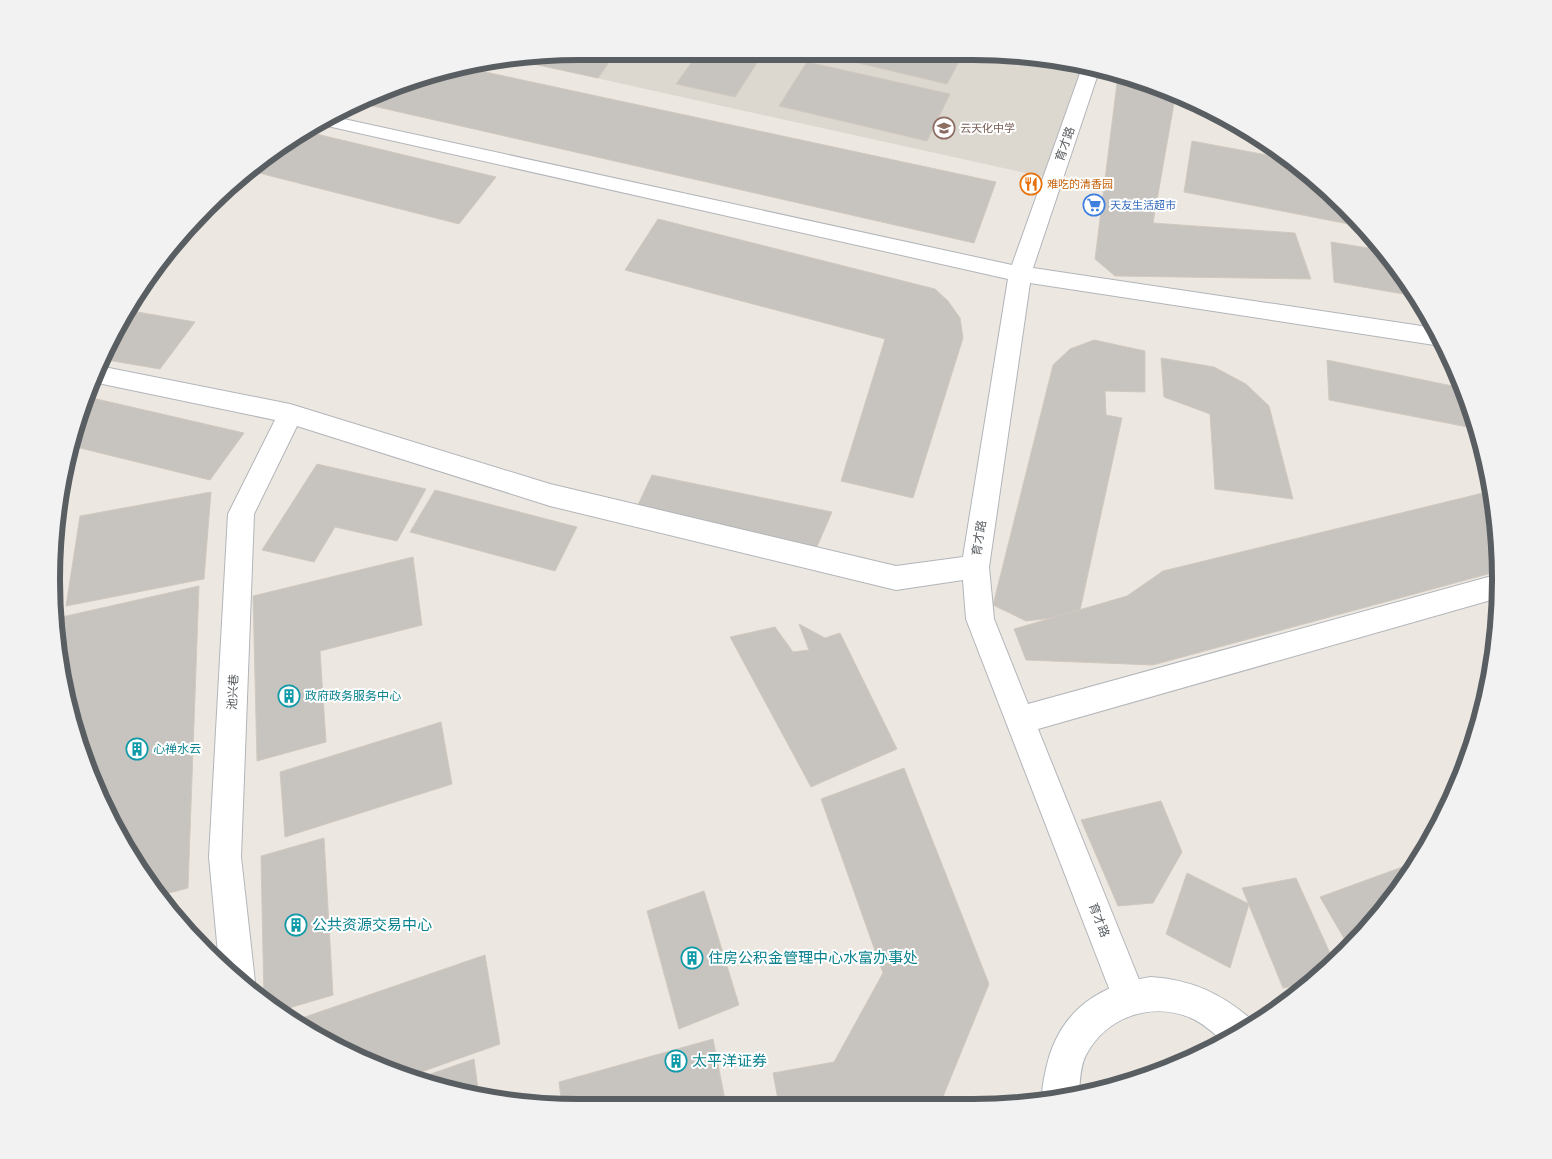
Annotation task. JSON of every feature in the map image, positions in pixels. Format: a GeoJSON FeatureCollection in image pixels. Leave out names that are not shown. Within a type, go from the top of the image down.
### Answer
{"type":"FeatureCollection","features":[{"type":"Feature","properties":{"kind":"street","name":"育才路"},"geometry":{"type":"LineString","coordinates":[[1088,74],[1020,274],[975,567],[980,619],[1129,996]]}},
{"type":"Feature","properties":{"kind":"street"},"geometry":{"type":"LineString","coordinates":[[334,123],[1020,274],[1430,335]]}},
{"type":"Feature","properties":{"kind":"street"},"geometry":{"type":"LineString","coordinates":[[103,375],[290,414],[550,496],[896,578],[975,567]]}},
{"type":"Feature","properties":{"kind":"street","name":"池兴巷"},"geometry":{"type":"LineString","coordinates":[[237,970],[225,857],[241,514],[290,414]]}},
{"type":"Feature","properties":{"kind":"street"},"geometry":{"type":"LineString","coordinates":[[1020,720],[1492,588]]}},
{"type":"Feature","properties":{"kind":"street"},"geometry":{"type":"LineString","coordinates":[[1061,1091],[1063,1071],[1072,1044],[1087,1022],[1106,1006],[1129,996],[1154,993],[1180,997],[1207,1008],[1235,1027]]}},
{"type":"Feature","properties":{"kind":"shaded area","name":"云天化中学"},"geometry":{"type":"Polygon","coordinates":[[[580,60],[972,60],[1040,64],[1083,72],[1048,178],[527,63],[580,60]]]}},
{"type":"Feature","properties":{"kind":"building"},"geometry":{"type":"Polygon","coordinates":[[[611,60],[598,78],[527,63],[611,60]]]}},
{"type":"Feature","properties":{"kind":"building"},"geometry":{"type":"Polygon","coordinates":[[[693,60],[759,60],[735,97],[676,84],[693,60]]]}},
{"type":"Feature","properties":{"kind":"building"},"geometry":{"type":"Polygon","coordinates":[[[846,60],[960,60],[947,84],[846,60]]]}},
{"type":"Feature","properties":{"kind":"building"},"geometry":{"type":"Polygon","coordinates":[[[807,62],[950,94],[927,141],[779,106],[807,62]]]}},
{"type":"Feature","properties":{"kind":"building"},"geometry":{"type":"Polygon","coordinates":[[[477,70],[996,182],[974,243],[370,105],[413,88],[477,70]]]}},
{"type":"Feature","properties":{"kind":"building"},"geometry":{"type":"Polygon","coordinates":[[[1117,81],[1174,102],[1153,223],[1295,233],[1311,279],[1115,276],[1095,259],[1117,81]]]}},
{"type":"Feature","properties":{"kind":"building"},"geometry":{"type":"Polygon","coordinates":[[[314,133],[496,177],[459,224],[257,172],[314,133]]]}},
{"type":"Feature","properties":{"kind":"building"},"geometry":{"type":"Polygon","coordinates":[[[1192,141],[1273,156],[1315,189],[1352,225],[1184,192],[1192,141]]]}},
{"type":"Feature","properties":{"kind":"building"},"geometry":{"type":"Polygon","coordinates":[[[658,219],[935,289],[948,301],[960,318],[963,338],[913,498],[841,481],[885,339],[625,270],[658,219]]]}},
{"type":"Feature","properties":{"kind":"building"},"geometry":{"type":"Polygon","coordinates":[[[1331,242],[1373,249],[1406,294],[1334,282],[1331,242]]]}},
{"type":"Feature","properties":{"kind":"building"},"geometry":{"type":"Polygon","coordinates":[[[135,312],[195,322],[160,369],[109,360],[135,312]]]}},
{"type":"Feature","properties":{"kind":"building"},"geometry":{"type":"Polygon","coordinates":[[[1094,340],[1145,351],[1145,392],[1105,391],[1106,415],[1122,418],[1079,615],[1026,621],[993,605],[1053,365],[1070,349],[1094,340]]]}},
{"type":"Feature","properties":{"kind":"building"},"geometry":{"type":"Polygon","coordinates":[[[1161,358],[1214,367],[1246,384],[1269,406],[1293,499],[1215,489],[1210,414],[1164,397],[1161,358]]]}},
{"type":"Feature","properties":{"kind":"building"},"geometry":{"type":"Polygon","coordinates":[[[1327,360],[1454,386],[1468,427],[1329,400],[1327,360]]]}},
{"type":"Feature","properties":{"kind":"building"},"geometry":{"type":"Polygon","coordinates":[[[94,398],[244,433],[210,480],[77,447],[94,398]]]}},
{"type":"Feature","properties":{"kind":"building"},"geometry":{"type":"Polygon","coordinates":[[[317,464],[426,489],[397,541],[335,527],[314,562],[262,550],[317,464]]]}},
{"type":"Feature","properties":{"kind":"building"},"geometry":{"type":"Polygon","coordinates":[[[652,475],[832,512],[816,549],[636,509],[652,475]]]}},
{"type":"Feature","properties":{"kind":"building"},"geometry":{"type":"Polygon","coordinates":[[[435,490],[577,527],[555,571],[410,532],[435,490]]]}},
{"type":"Feature","properties":{"kind":"building"},"geometry":{"type":"Polygon","coordinates":[[[211,492],[204,579],[66,606],[80,516],[211,492]]]}},
{"type":"Feature","properties":{"kind":"building"},"geometry":{"type":"Polygon","coordinates":[[[1485,493],[1488,512],[1492,573],[1153,665],[1026,660],[1014,629],[1127,596],[1163,571],[1485,493]]]}},
{"type":"Feature","properties":{"kind":"building","name":"政府政务服务中心"},"geometry":{"type":"Polygon","coordinates":[[[413,557],[422,625],[320,651],[326,742],[257,761],[253,596],[413,557]]]}},
{"type":"Feature","properties":{"kind":"building","name":"心禅水云"},"geometry":{"type":"Polygon","coordinates":[[[199,586],[188,888],[166,894],[130,839],[114,809],[100,778],[78,714],[64,647],[61,617],[199,586]]]}},
{"type":"Feature","properties":{"kind":"building"},"geometry":{"type":"Polygon","coordinates":[[[799,624],[825,638],[840,633],[897,749],[811,787],[730,637],[775,627],[793,652],[809,650],[799,624]]]}},
{"type":"Feature","properties":{"kind":"building"},"geometry":{"type":"Polygon","coordinates":[[[441,722],[452,784],[285,837],[280,772],[441,722]]]}},
{"type":"Feature","properties":{"kind":"building"},"geometry":{"type":"Polygon","coordinates":[[[904,768],[989,984],[942,1099],[778,1099],[773,1073],[834,1062],[883,973],[821,799],[904,768]]]}},
{"type":"Feature","properties":{"kind":"building"},"geometry":{"type":"Polygon","coordinates":[[[1161,801],[1182,852],[1153,903],[1118,906],[1081,820],[1161,801]]]}},
{"type":"Feature","properties":{"kind":"building","name":"公共资源交易中心"},"geometry":{"type":"Polygon","coordinates":[[[324,838],[333,995],[287,1009],[264,993],[261,856],[324,838]]]}},
{"type":"Feature","properties":{"kind":"building"},"geometry":{"type":"Polygon","coordinates":[[[1405,866],[1385,896],[1346,941],[1320,897],[1405,866]]]}},
{"type":"Feature","properties":{"kind":"building"},"geometry":{"type":"Polygon","coordinates":[[[1187,873],[1249,904],[1230,968],[1166,934],[1187,873]]]}},
{"type":"Feature","properties":{"kind":"building"},"geometry":{"type":"Polygon","coordinates":[[[1296,878],[1331,955],[1297,985],[1283,988],[1242,888],[1296,878]]]}},
{"type":"Feature","properties":{"kind":"building","name":"住房公积金管理中心水富办事处"},"geometry":{"type":"Polygon","coordinates":[[[704,891],[739,1005],[679,1029],[647,911],[704,891]]]}},
{"type":"Feature","properties":{"kind":"building"},"geometry":{"type":"Polygon","coordinates":[[[485,955],[500,1044],[419,1073],[350,1045],[302,1018],[485,955]]]}},
{"type":"Feature","properties":{"kind":"building","name":"太平洋证券"},"geometry":{"type":"Polygon","coordinates":[[[713,1039],[725,1099],[561,1098],[559,1082],[713,1039]]]}},
{"type":"Feature","properties":{"kind":"building"},"geometry":{"type":"Polygon","coordinates":[[[474,1059],[478,1089],[445,1081],[427,1075],[474,1059]]]}},
{"type":"Feature","properties":{"kind":"place","name":"云天化中学"},"geometry":{"type":"Point","coordinates":[944,128]}},
{"type":"Feature","properties":{"kind":"place","name":"难吃的清香园"},"geometry":{"type":"Point","coordinates":[1031,184]}},
{"type":"Feature","properties":{"kind":"place","name":"天友生活超市"},"geometry":{"type":"Point","coordinates":[1094,205]}},
{"type":"Feature","properties":{"kind":"place","name":"政府政务服务中心"},"geometry":{"type":"Point","coordinates":[289,696]}},
{"type":"Feature","properties":{"kind":"place","name":"心禅水云"},"geometry":{"type":"Point","coordinates":[137,749]}},
{"type":"Feature","properties":{"kind":"place","name":"公共资源交易中心"},"geometry":{"type":"Point","coordinates":[296,925]}},
{"type":"Feature","properties":{"kind":"place","name":"住房公积金管理中心水富办事处"},"geometry":{"type":"Point","coordinates":[692,958]}},
{"type":"Feature","properties":{"kind":"place","name":"太平洋证券"},"geometry":{"type":"Point","coordinates":[676,1061]}}]}
